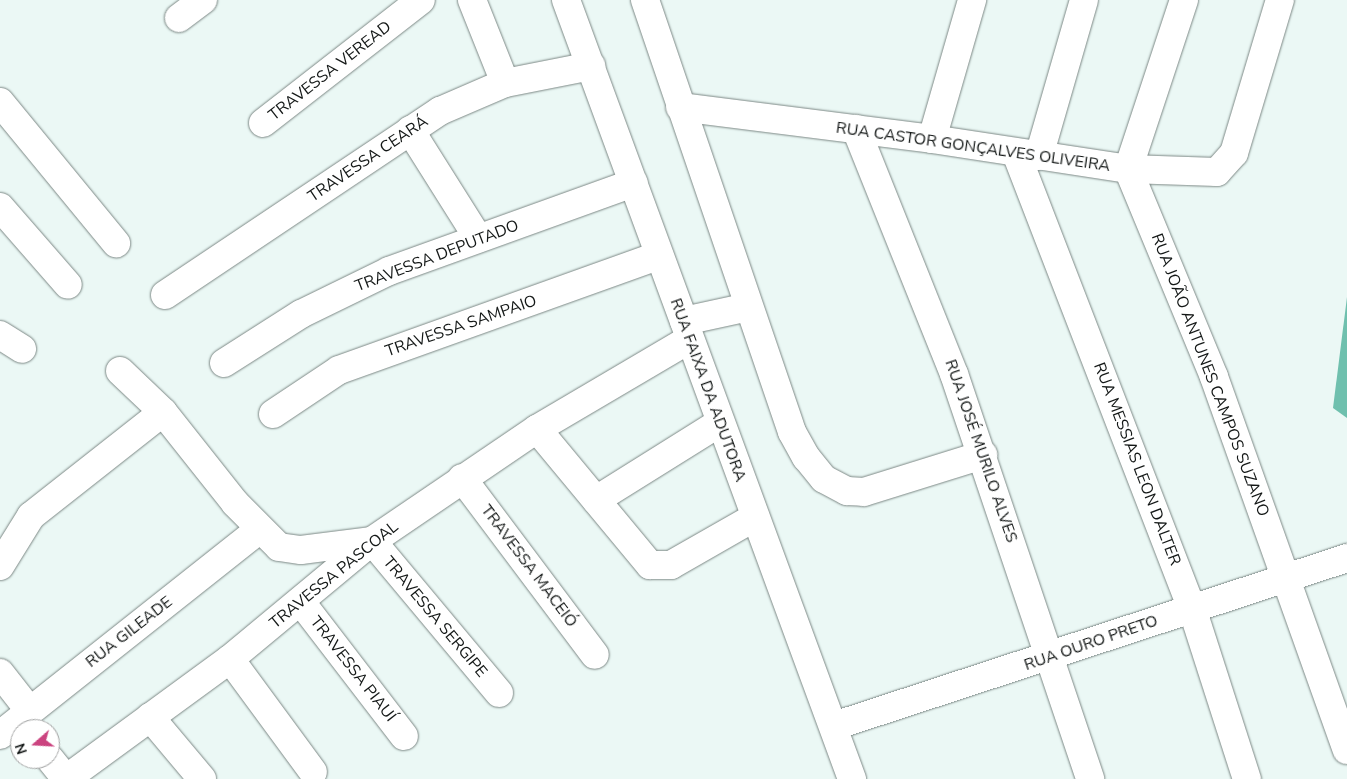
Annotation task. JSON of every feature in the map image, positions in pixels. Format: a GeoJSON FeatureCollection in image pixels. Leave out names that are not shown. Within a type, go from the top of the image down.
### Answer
{"type":"FeatureCollection","features":[{"type":"Feature","properties":{"kind":"street"},"geometry":{"type":"LineString","coordinates":[[179,18],[203,0]]}},
{"type":"Feature","properties":{"kind":"street","name":"TRAVESSA VEREAD"},"geometry":{"type":"LineString","coordinates":[[263,123],[421,0]]}},
{"type":"Feature","properties":{"kind":"street"},"geometry":{"type":"LineString","coordinates":[[472,0],[505,83]]}},
{"type":"Feature","properties":{"kind":"street","name":"RUA FAIXA DA ADUTORA"},"geometry":{"type":"LineString","coordinates":[[566,0],[634,183],[658,256],[834,726],[852,779]]}},
{"type":"Feature","properties":{"kind":"street"},"geometry":{"type":"LineString","coordinates":[[645,0],[792,432],[824,479],[847,491],[864,492],[983,455]]}},
{"type":"Feature","properties":{"kind":"street"},"geometry":{"type":"LineString","coordinates":[[932,139],[972,0]]}},
{"type":"Feature","properties":{"kind":"street"},"geometry":{"type":"LineString","coordinates":[[1028,154],[1084,0]]}},
{"type":"Feature","properties":{"kind":"street"},"geometry":{"type":"LineString","coordinates":[[1128,170],[1184,0]]}},
{"type":"Feature","properties":{"kind":"street","name":"RUA CASTOR GONÇALVES OLIVEIRA"},"geometry":{"type":"LineString","coordinates":[[680,107],[932,139],[1128,170],[1217,172],[1234,153],[1280,0]]}},
{"type":"Feature","properties":{"kind":"street","name":"TRAVESSA CEARÁ"},"geometry":{"type":"LineString","coordinates":[[165,295],[410,130],[469,96],[505,83],[591,66]]}},
{"type":"Feature","properties":{"kind":"street"},"geometry":{"type":"LineString","coordinates":[[0,102],[116,243]]}},
{"type":"Feature","properties":{"kind":"street","name":"RUA JOSÉ MURILO ALVES"},"geometry":{"type":"LineString","coordinates":[[856,129],[983,455],[1053,658],[1090,779]]}},
{"type":"Feature","properties":{"kind":"street"},"geometry":{"type":"LineString","coordinates":[[410,130],[478,238]]}},
{"type":"Feature","properties":{"kind":"street","name":"RUA MESSIAS LEON DALTER"},"geometry":{"type":"LineString","coordinates":[[1028,154],[1192,608],[1247,779]]}},
{"type":"Feature","properties":{"kind":"street","name":"RUA JOÃO ANTUNES CAMPOS SUZANO"},"geometry":{"type":"LineString","coordinates":[[1128,170],[1214,377],[1287,577],[1347,750]]}},
{"type":"Feature","properties":{"kind":"street","name":"TRAVESSA DEPUTADO"},"geometry":{"type":"LineString","coordinates":[[224,363],[339,294],[478,238],[634,183]]}},
{"type":"Feature","properties":{"kind":"street"},"geometry":{"type":"LineString","coordinates":[[0,207],[68,285]]}},
{"type":"Feature","properties":{"kind":"street","name":"TRAVESSA SAMPAIO"},"geometry":{"type":"LineString","coordinates":[[273,414],[339,370],[658,256]]}},
{"type":"Feature","properties":{"kind":"street","name":"TRAVESSA PASCOAL"},"geometry":{"type":"LineString","coordinates":[[66,779],[230,659],[301,602],[372,541],[462,478],[686,331],[749,307]]}},
{"type":"Feature","properties":{"kind":"street"},"geometry":{"type":"LineString","coordinates":[[120,371],[163,412],[259,530],[279,547],[301,550],[372,541]]}},
{"type":"Feature","properties":{"kind":"street"},"geometry":{"type":"LineString","coordinates":[[0,566],[31,516],[163,412]]}},
{"type":"Feature","properties":{"kind":"street"},"geometry":{"type":"LineString","coordinates":[[596,500],[719,422]]}},
{"type":"Feature","properties":{"kind":"street"},"geometry":{"type":"LineString","coordinates":[[537,429],[650,565],[672,565],[755,517]]}},
{"type":"Feature","properties":{"kind":"street","name":"TRAVESSA MACEIÓ"},"geometry":{"type":"LineString","coordinates":[[462,478],[595,655]]}},
{"type":"Feature","properties":{"kind":"street","name":"RUA GILEADE"},"geometry":{"type":"LineString","coordinates":[[23,719],[259,530]]}},
{"type":"Feature","properties":{"kind":"street","name":"TRAVESSA SERGIPE"},"geometry":{"type":"LineString","coordinates":[[372,541],[499,693]]}},
{"type":"Feature","properties":{"kind":"street","name":"RUA OURO PRETO"},"geometry":{"type":"LineString","coordinates":[[834,726],[1053,658],[1192,608],[1347,558]]}},
{"type":"Feature","properties":{"kind":"street","name":"TRAVESSA PIAUÍ"},"geometry":{"type":"LineString","coordinates":[[301,602],[404,736]]}},
{"type":"Feature","properties":{"kind":"street"},"geometry":{"type":"LineString","coordinates":[[230,659],[313,772]]}},
{"type":"Feature","properties":{"kind":"street"},"geometry":{"type":"LineString","coordinates":[[0,672],[17,719]]}},
{"type":"Feature","properties":{"kind":"street"},"geometry":{"type":"LineString","coordinates":[[150,717],[202,779]]}},
{"type":"Feature","properties":{"kind":"street"},"geometry":{"type":"LineString","coordinates":[[58,769],[66,779]]}},
{"type":"Feature","properties":{"kind":"green space"},"geometry":{"type":"Polygon","coordinates":[[[1347,297],[1347,418],[1333,408],[1347,297]]]}}]}
